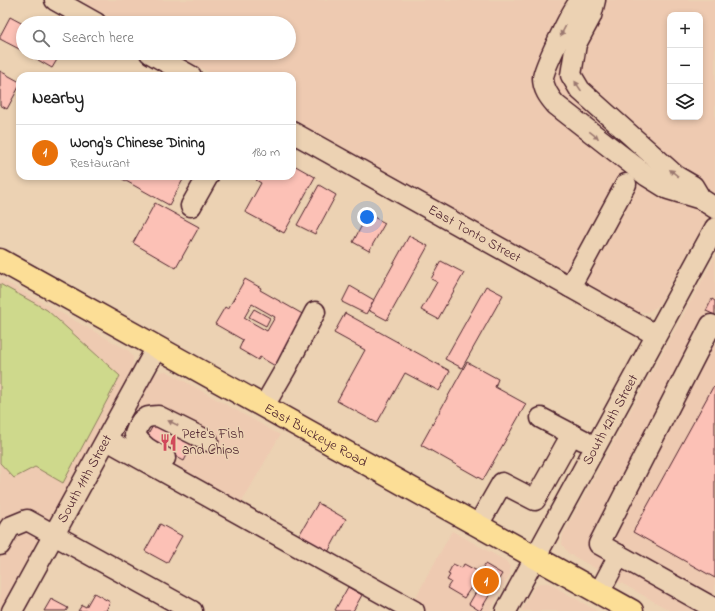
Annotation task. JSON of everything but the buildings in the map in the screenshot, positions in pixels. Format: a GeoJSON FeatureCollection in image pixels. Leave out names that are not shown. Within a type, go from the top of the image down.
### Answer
{"type":"FeatureCollection","features":[{"type":"Feature","properties":{"kind":"main road","name":"East Buckeye Road"},"geometry":{"type":"LineString","coordinates":[[0,260],[632,611]]}},
{"type":"Feature","properties":{"kind":"street"},"geometry":{"type":"LineString","coordinates":[[55,0],[84,16]]}},
{"type":"Feature","properties":{"kind":"street"},"geometry":{"type":"LineString","coordinates":[[585,0],[578,4],[559,39],[548,64],[543,78],[547,94],[556,105],[647,176],[668,189],[708,204]]}},
{"type":"Feature","properties":{"kind":"street"},"geometry":{"type":"LineString","coordinates":[[596,0],[591,16],[576,44],[571,75],[580,90],[676,176],[693,186],[708,204]]}},
{"type":"Feature","properties":{"kind":"street"},"geometry":{"type":"LineString","coordinates":[[162,60],[184,72]]}},
{"type":"Feature","properties":{"kind":"street","name":"East Tonto Street"},"geometry":{"type":"LineString","coordinates":[[296,134],[656,335]]}},
{"type":"Feature","properties":{"kind":"street"},"geometry":{"type":"LineString","coordinates":[[191,206],[206,180]]}},
{"type":"Feature","properties":{"kind":"street"},"geometry":{"type":"LineString","coordinates":[[570,287],[626,184]]}},
{"type":"Feature","properties":{"kind":"street","name":"South 12th Street"},"geometry":{"type":"LineString","coordinates":[[506,611],[715,228]]}},
{"type":"Feature","properties":{"kind":"street"},"geometry":{"type":"LineString","coordinates":[[264,406],[286,368],[315,312]]}},
{"type":"Feature","properties":{"kind":"street"},"geometry":{"type":"LineString","coordinates":[[715,327],[711,325],[599,544],[715,609]]}},
{"type":"Feature","properties":{"kind":"street","name":"South 11th Street"},"geometry":{"type":"LineString","coordinates":[[12,611],[157,347]]}},
{"type":"Feature","properties":{"kind":"street"},"geometry":{"type":"LineString","coordinates":[[191,473],[145,447],[135,434],[138,425],[144,418],[158,416],[208,441]]}},
{"type":"Feature","properties":{"kind":"street"},"geometry":{"type":"LineString","coordinates":[[541,418],[595,447]]}},
{"type":"Feature","properties":{"kind":"street"},"geometry":{"type":"LineString","coordinates":[[478,526],[502,483],[535,500],[572,434]]}},
{"type":"Feature","properties":{"kind":"street"},"geometry":{"type":"LineString","coordinates":[[107,440],[414,611]]}},
{"type":"Feature","properties":{"kind":"street"},"geometry":{"type":"LineString","coordinates":[[0,545],[10,526],[27,520],[192,611]]}},
{"type":"Feature","properties":{"kind":"street"},"geometry":{"type":"LineString","coordinates":[[599,592],[619,555]]}},
{"type":"Feature","properties":{"kind":"shaded area"},"geometry":{"type":"Polygon","coordinates":[[[86,0],[715,0],[715,204],[658,306],[648,312],[638,312],[296,121],[296,72],[208,72],[186,60],[296,60],[296,16],[107,16],[84,3],[86,0]]]}},
{"type":"Feature","properties":{"kind":"shaded area"},"geometry":{"type":"Polygon","coordinates":[[[715,257],[715,611],[671,611],[568,553],[562,544],[563,534],[715,257]]]}},
{"type":"Feature","properties":{"kind":"shaded area"},"geometry":{"type":"Polygon","coordinates":[[[0,279],[129,351],[133,357],[133,366],[0,610],[0,279]]]}},
{"type":"Feature","properties":{"kind":"shaded area"},"geometry":{"type":"Polygon","coordinates":[[[166,371],[280,435],[239,507],[119,441],[153,376],[158,372],[166,371]]]}},
{"type":"Feature","properties":{"kind":"shaded area"},"geometry":{"type":"Polygon","coordinates":[[[452,531],[506,561],[510,567],[510,574],[490,611],[425,611],[412,604],[452,531]]]}},
{"type":"Feature","properties":{"kind":"shaded area"},"geometry":{"type":"Polygon","coordinates":[[[540,583],[548,583],[597,611],[521,611],[534,587],[540,583]]]}},
{"type":"Feature","properties":{"kind":"green space"},"geometry":{"type":"Polygon","coordinates":[[[0,284],[47,310],[120,376],[63,483],[35,467],[14,478],[0,463],[0,284]]]}},
{"type":"Feature","properties":{"kind":"place","name":"Pete's Fish and Chips"},"geometry":{"type":"Point","coordinates":[169,442]}},
{"type":"Feature","properties":{"kind":"place","name":"Wong's Chinese Dining"},"geometry":{"type":"Point","coordinates":[486,581]}}]}
